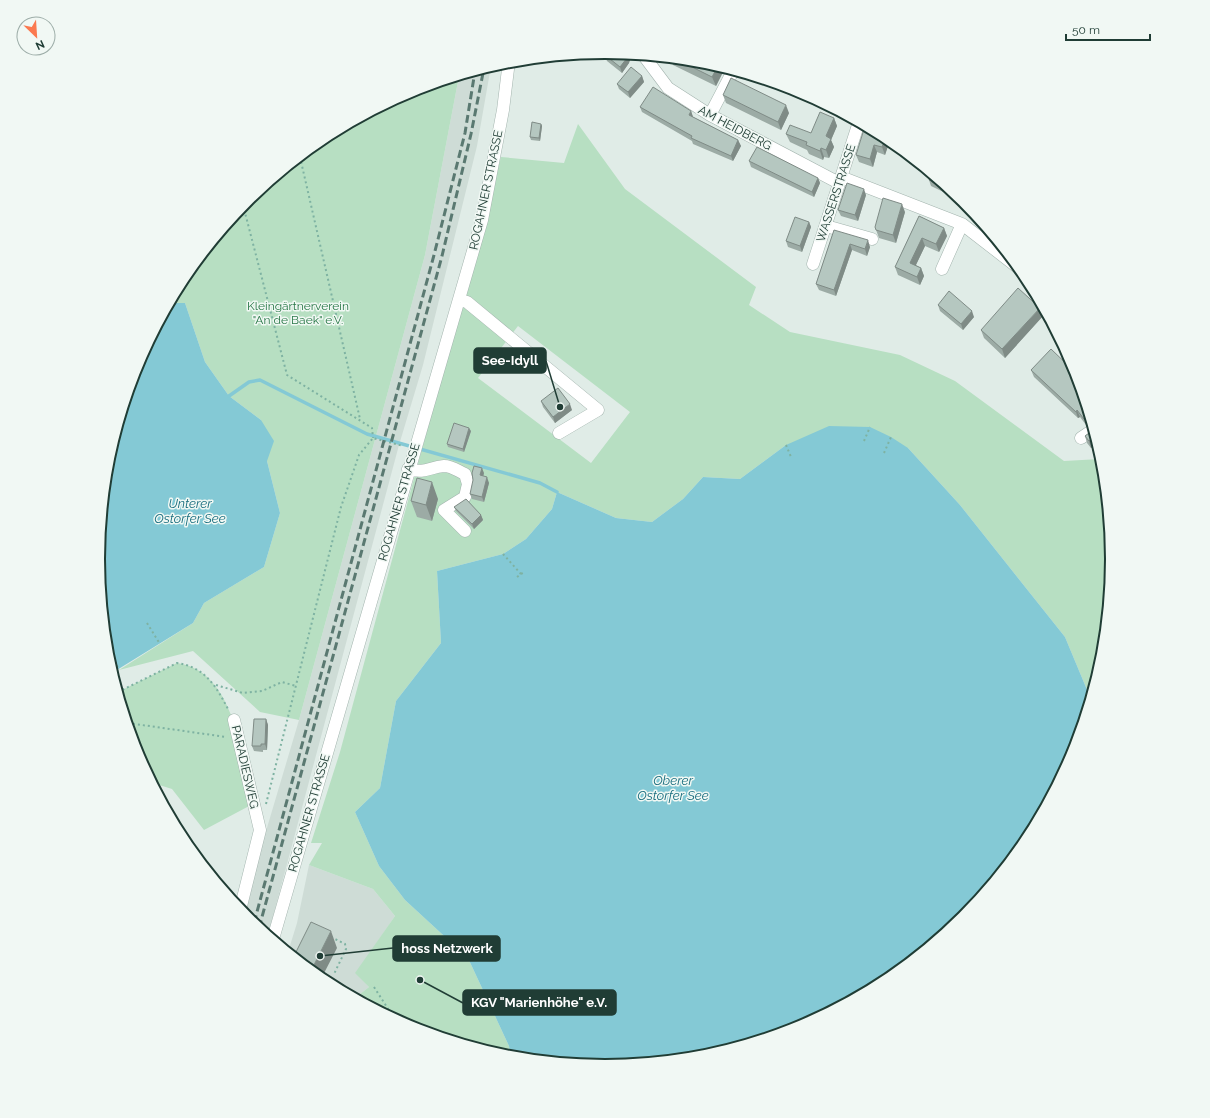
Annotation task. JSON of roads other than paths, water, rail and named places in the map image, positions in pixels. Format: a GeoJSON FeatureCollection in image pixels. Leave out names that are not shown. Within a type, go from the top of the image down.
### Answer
{"type":"FeatureCollection","features":[{"type":"Feature","properties":{"kind":"street","name":"AM HEIDBERG"},"geometry":{"type":"LineString","coordinates":[[648,61],[668,88],[710,115],[840,180],[962,224],[995,247]]}},
{"type":"Feature","properties":{"kind":"street","name":"ROGAHNER STRASSE"},"geometry":{"type":"LineString","coordinates":[[274,934],[410,464],[460,300],[482,220],[503,110],[508,69]]}},
{"type":"Feature","properties":{"kind":"street"},"geometry":{"type":"LineString","coordinates":[[710,115],[730,75]]}},
{"type":"Feature","properties":{"kind":"street","name":"WASSERSTRASSE"},"geometry":{"type":"LineString","coordinates":[[813,264],[857,127]]}},
{"type":"Feature","properties":{"kind":"street"},"geometry":{"type":"LineString","coordinates":[[942,269],[962,224]]}},
{"type":"Feature","properties":{"kind":"street"},"geometry":{"type":"LineString","coordinates":[[826,226],[872,239]]}},
{"type":"Feature","properties":{"kind":"street"},"geometry":{"type":"LineString","coordinates":[[460,300],[467,302],[598,410],[559,434]]}},
{"type":"Feature","properties":{"kind":"street"},"geometry":{"type":"LineString","coordinates":[[1081,438],[1089,433]]}},
{"type":"Feature","properties":{"kind":"street"},"geometry":{"type":"LineString","coordinates":[[410,464],[422,472],[443,466],[452,467],[465,474],[468,484],[465,497],[444,510],[465,531]]}},
{"type":"Feature","properties":{"kind":"street","name":"PARADIESWEG"},"geometry":{"type":"LineString","coordinates":[[234,720],[260,830],[242,903]]}},
{"type":"Feature","properties":{"kind":"water","name":"Unterer Ostorfer See"},"geometry":{"type":"Polygon","coordinates":[[[176,303],[185,303],[205,362],[229,396],[261,420],[274,441],[267,461],[280,513],[264,567],[204,603],[193,623],[118,669],[109,624],[106,592],[106,526],[109,494],[122,430],[132,398],[143,368],[176,303]]]}},
{"type":"Feature","properties":{"kind":"water","name":"Oberer Ostorfer See"},"geometry":{"type":"Polygon","coordinates":[[[829,426],[870,427],[891,437],[908,448],[960,505],[1065,637],[1087,690],[1067,750],[1038,809],[1021,837],[981,889],[959,913],[935,935],[883,975],[855,992],[796,1021],[766,1032],[734,1042],[670,1055],[638,1058],[572,1058],[540,1055],[510,1049],[468,958],[405,900],[379,866],[355,812],[380,788],[396,701],[441,643],[437,571],[503,554],[526,539],[552,509],[557,492],[616,518],[652,522],[683,499],[703,477],[740,479],[786,445],[829,426]]]}},
{"type":"Feature","properties":{"kind":"waterway"},"geometry":{"type":"LineString","coordinates":[[229,396],[249,382],[260,380],[367,434],[540,483],[557,492]]}},
{"type":"Feature","properties":{"kind":"railway"},"geometry":{"type":"LineString","coordinates":[[261,922],[442,256],[471,134],[483,74]]}},
{"type":"Feature","properties":{"kind":"railway"},"geometry":{"type":"LineString","coordinates":[[256,917],[434,255],[465,133],[474,77]]}},
{"type":"Feature","properties":{"kind":"place","name":"See-Idyll"},"geometry":{"type":"Point","coordinates":[560,407]}},
{"type":"Feature","properties":{"kind":"place","name":"hoss Netzwerk"},"geometry":{"type":"Point","coordinates":[320,956]}},
{"type":"Feature","properties":{"kind":"place","name":"KGV \"Marienhöhe\" e.V."},"geometry":{"type":"Point","coordinates":[420,980]}},
{"type":"Feature","properties":{"kind":"park label","name":"Kleingärtnerverein \"An de Baek\" e.V."},"geometry":{"type":"Point","coordinates":[298,313]}}]}
